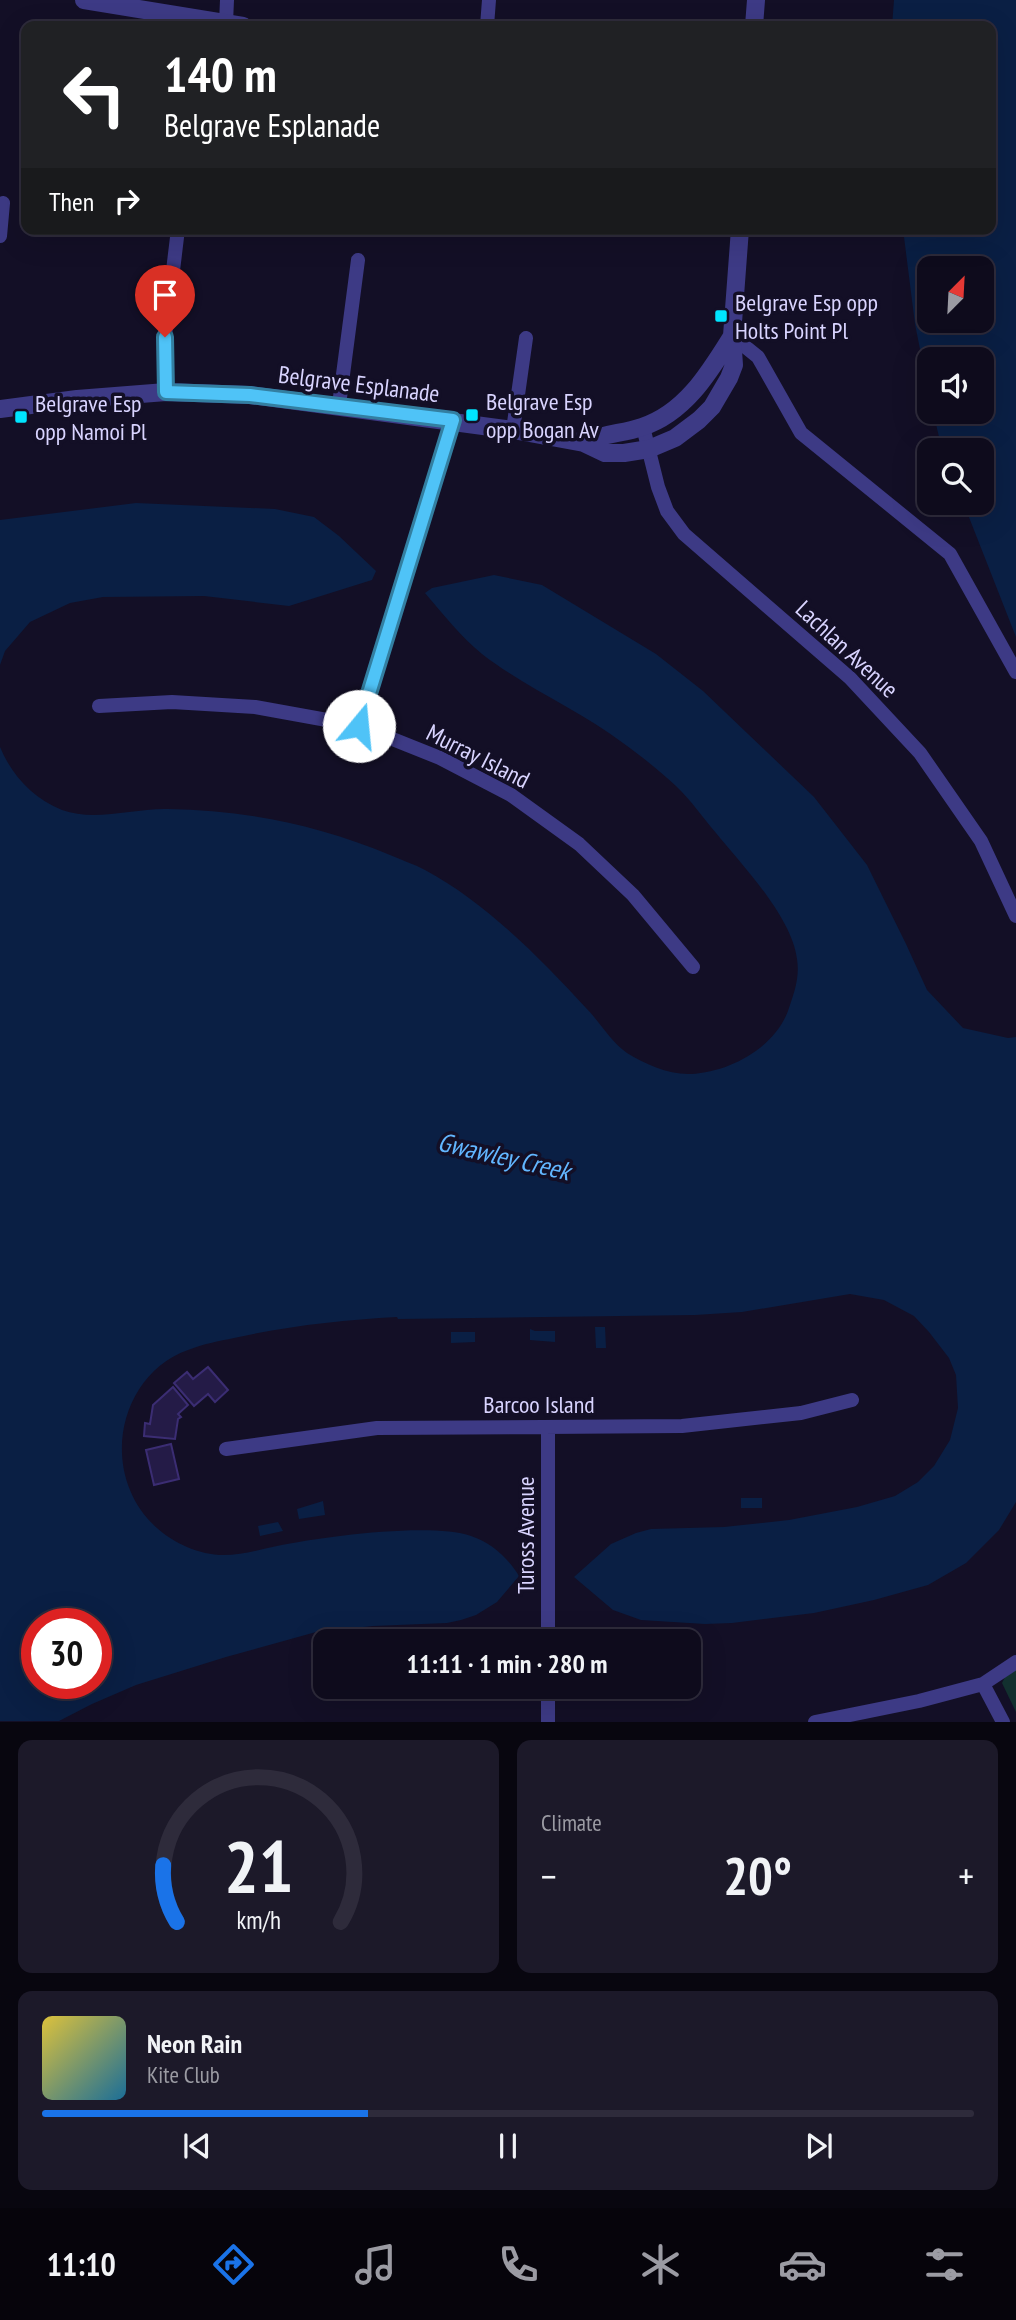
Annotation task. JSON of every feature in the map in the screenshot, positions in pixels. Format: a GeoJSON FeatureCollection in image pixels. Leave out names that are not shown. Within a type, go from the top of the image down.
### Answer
{"type":"FeatureCollection","features":[{"type":"Feature","properties":{"kind":"street"},"geometry":{"type":"LineString","coordinates":[[84,0],[211,21]]}},
{"type":"Feature","properties":{"kind":"street"},"geometry":{"type":"LineString","coordinates":[[227,0],[234,21]]}},
{"type":"Feature","properties":{"kind":"street"},"geometry":{"type":"LineString","coordinates":[[488,21],[489,0]]}},
{"type":"Feature","properties":{"kind":"street"},"geometry":{"type":"LineString","coordinates":[[754,21],[756,0]]}},
{"type":"Feature","properties":{"kind":"street"},"geometry":{"type":"LineString","coordinates":[[0,236],[4,204]]}},
{"type":"Feature","properties":{"kind":"street"},"geometry":{"type":"LineString","coordinates":[[166,392],[165,337],[177,235]]}},
{"type":"Feature","properties":{"kind":"street","name":"Belgrave Esplanade"},"geometry":{"type":"LineString","coordinates":[[0,409],[76,399],[166,392],[250,395],[453,420],[584,443],[605,453],[649,449],[684,432],[712,407],[734,365],[732,336],[740,235]]}},
{"type":"Feature","properties":{"kind":"street"},"geometry":{"type":"LineString","coordinates":[[339,405],[358,260]]}},
{"type":"Feature","properties":{"kind":"street"},"geometry":{"type":"LineString","coordinates":[[732,336],[758,357],[802,433],[950,554],[1016,672]]}},
{"type":"Feature","properties":{"kind":"street","name":"Belgrave Esplanade"},"geometry":{"type":"LineString","coordinates":[[584,443],[601,434],[643,427],[668,414],[687,399],[709,373],[732,336]]}},
{"type":"Feature","properties":{"kind":"street"},"geometry":{"type":"LineString","coordinates":[[513,430],[526,338]]}},
{"type":"Feature","properties":{"kind":"street"},"geometry":{"type":"LineString","coordinates":[[359,726],[453,420]]}},
{"type":"Feature","properties":{"kind":"street","name":"Lachlan Avenue"},"geometry":{"type":"LineString","coordinates":[[643,427],[667,511],[684,534],[850,678],[920,753],[981,841],[1016,916]]}},
{"type":"Feature","properties":{"kind":"street","name":"Murray Island"},"geometry":{"type":"LineString","coordinates":[[99,706],[172,702],[255,707],[359,726],[440,758],[511,795],[579,844],[633,895],[693,967]]}},
{"type":"Feature","properties":{"kind":"street","name":"Barcoo Island"},"geometry":{"type":"LineString","coordinates":[[226,1449],[377,1428],[682,1426],[801,1413],[852,1400]]}},
{"type":"Feature","properties":{"kind":"street","name":"Tuross Avenue"},"geometry":{"type":"LineString","coordinates":[[548,1427],[548,1629]]}},
{"type":"Feature","properties":{"kind":"street"},"geometry":{"type":"LineString","coordinates":[[815,1721],[919,1701],[983,1684],[1016,1661]]}},
{"type":"Feature","properties":{"kind":"street"},"geometry":{"type":"LineString","coordinates":[[983,1684],[1003,1721]]}},
{"type":"Feature","properties":{"kind":"street"},"geometry":{"type":"LineString","coordinates":[[548,1699],[548,1721]]}},
{"type":"Feature","properties":{"kind":"green space"},"geometry":{"type":"Polygon","coordinates":[[[1016,1669],[1016,1712],[1002,1683],[1005,1677],[1016,1669]]]}},
{"type":"Feature","properties":{"kind":"water"},"geometry":{"type":"Polygon","coordinates":[[[894,0],[1016,0],[1016,637],[968,515],[994,515],[994,438],[939,438],[936,424],[994,424],[994,347],[920,347],[915,324],[904,235],[996,235],[996,21],[892,21],[894,0]]]}},
{"type":"Feature","properties":{"kind":"water"},"geometry":{"type":"Polygon","coordinates":[[[136,503],[275,509],[314,517],[376,571],[372,580],[289,606],[204,596],[103,597],[70,603],[30,622],[5,651],[0,665],[0,520],[136,503]]]}},
{"type":"Feature","properties":{"kind":"water","name":"Gwawley Creek"},"geometry":{"type":"Polygon","coordinates":[[[494,575],[542,585],[656,654],[703,691],[814,797],[867,865],[927,990],[963,1028],[1008,1038],[1016,1037],[1016,1502],[999,1530],[966,1563],[928,1585],[814,1613],[732,1623],[641,1620],[613,1610],[574,1577],[611,1544],[651,1529],[724,1527],[789,1520],[857,1507],[895,1496],[918,1482],[934,1466],[950,1440],[958,1408],[956,1375],[949,1358],[914,1316],[884,1300],[850,1294],[742,1312],[695,1315],[397,1317],[335,1322],[254,1334],[188,1350],[152,1373],[139,1389],[124,1428],[124,1470],[136,1503],[154,1526],[191,1549],[219,1555],[375,1532],[453,1532],[479,1539],[493,1547],[505,1557],[519,1576],[497,1602],[476,1615],[461,1620],[447,1623],[313,1629],[313,1633],[226,1657],[136,1685],[112,1695],[112,1608],[21,1608],[21,1699],[104,1699],[59,1721],[0,1721],[0,747],[17,777],[42,799],[62,810],[101,815],[168,809],[253,816],[336,835],[421,868],[469,898],[511,932],[550,970],[621,1048],[658,1068],[691,1074],[721,1069],[735,1063],[761,1047],[781,1024],[788,1011],[796,985],[798,966],[786,926],[752,876],[692,803],[664,775],[623,743],[516,678],[482,654],[459,633],[425,593],[432,588],[494,575]]]}},
{"type":"Feature","properties":{"kind":"water"},"geometry":{"type":"Polygon","coordinates":[[[595,1327],[605,1327],[606,1348],[596,1348],[595,1327]]]}},
{"type":"Feature","properties":{"kind":"water"},"geometry":{"type":"Polygon","coordinates":[[[530,1329],[555,1331],[555,1342],[530,1340],[530,1329]]]}},
{"type":"Feature","properties":{"kind":"water"},"geometry":{"type":"Polygon","coordinates":[[[451,1332],[475,1332],[475,1342],[451,1343],[451,1332]]]}},
{"type":"Feature","properties":{"kind":"water"},"geometry":{"type":"Polygon","coordinates":[[[741,1498],[762,1498],[762,1508],[741,1508],[741,1498]]]}},
{"type":"Feature","properties":{"kind":"water"},"geometry":{"type":"Polygon","coordinates":[[[323,1501],[325,1515],[299,1519],[297,1509],[323,1501]]]}},
{"type":"Feature","properties":{"kind":"water"},"geometry":{"type":"Polygon","coordinates":[[[278,1522],[283,1531],[260,1536],[258,1526],[278,1522]]]}},
{"type":"Feature","properties":{"kind":"building"},"geometry":{"type":"Polygon","coordinates":[[[208,1367],[228,1390],[215,1402],[208,1394],[194,1406],[174,1383],[187,1372],[193,1379],[208,1367]]]}},
{"type":"Feature","properties":{"kind":"building"},"geometry":{"type":"Polygon","coordinates":[[[173,1387],[188,1405],[178,1414],[181,1417],[178,1419],[175,1439],[144,1436],[145,1423],[150,1424],[153,1405],[173,1387]]]}},
{"type":"Feature","properties":{"kind":"building"},"geometry":{"type":"Polygon","coordinates":[[[171,1444],[179,1479],[154,1485],[146,1450],[171,1444]]]}},
{"type":"Feature","properties":{"kind":"place","name":"Belgrave Esp opp Holts Point Pl"},"geometry":{"type":"Point","coordinates":[721,316]}},
{"type":"Feature","properties":{"kind":"place","name":"Belgrave Esp opp Bogan Av"},"geometry":{"type":"Point","coordinates":[472,415]}},
{"type":"Feature","properties":{"kind":"place","name":"Belgrave Esp opp Namoi Pl"},"geometry":{"type":"Point","coordinates":[21,417]}},
{"type":"Feature","properties":{"kind":"route"},"geometry":{"type":"LineString","coordinates":[[165,337],[166,392],[293,399],[453,420],[359,726]]}}]}
